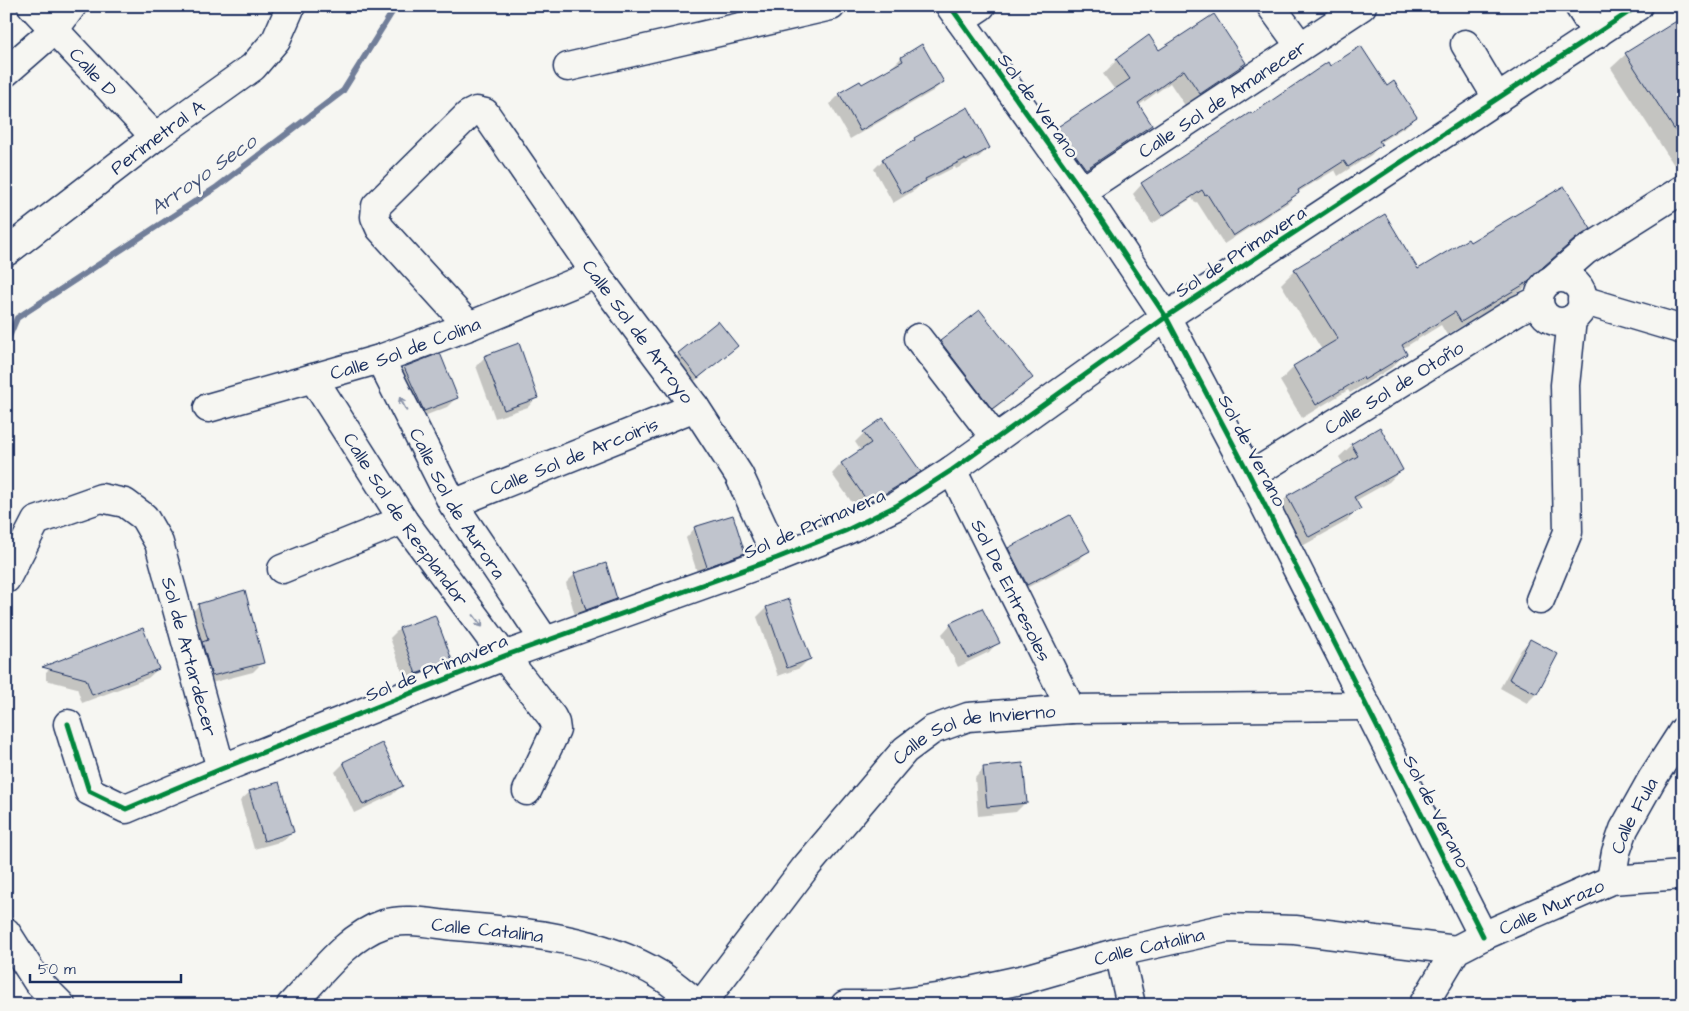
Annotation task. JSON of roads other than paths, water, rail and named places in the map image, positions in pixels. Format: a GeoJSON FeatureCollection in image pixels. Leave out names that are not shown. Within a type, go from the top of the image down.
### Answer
{"type":"FeatureCollection","features":[{"type":"Feature","properties":{"kind":"street","name":"Calle D"},"geometry":{"type":"LineString","coordinates":[[32,6],[154,137]]}},
{"type":"Feature","properties":{"kind":"street"},"geometry":{"type":"LineString","coordinates":[[6,72],[54,30],[72,6]]}},
{"type":"Feature","properties":{"kind":"street","name":"Perimetral A"},"geometry":{"type":"LineString","coordinates":[[6,252],[154,137],[254,67],[276,40],[291,6]]}},
{"type":"Feature","properties":{"kind":"street"},"geometry":{"type":"LineString","coordinates":[[568,66],[831,6]]}},
{"type":"Feature","properties":{"kind":"street"},"geometry":{"type":"LineString","coordinates":[[1271,6],[1300,46]]}},
{"type":"Feature","properties":{"kind":"street","name":"Calle Sol de Amanecer"},"geometry":{"type":"LineString","coordinates":[[1082,191],[1362,6]]}},
{"type":"Feature","properties":{"kind":"street"},"geometry":{"type":"LineString","coordinates":[[1579,6],[1596,34]]}},
{"type":"Feature","properties":{"kind":"street","name":"Sol de Primavera"},"geometry":{"type":"LineString","coordinates":[[68,724],[89,790],[126,809],[504,656],[776,558],[845,531],[896,506],[952,470],[1166,317],[1638,6]]}},
{"type":"Feature","properties":{"kind":"street","name":"Sol de Verano"},"geometry":{"type":"LineString","coordinates":[[963,11],[1166,317],[1250,476],[1483,936]]}},
{"type":"Feature","properties":{"kind":"street"},"geometry":{"type":"LineString","coordinates":[[1465,44],[1498,99]]}},
{"type":"Feature","properties":{"kind":"street","name":"Calle Sol de Arroyo"},"geometry":{"type":"LineString","coordinates":[[469,326],[380,228],[375,217],[376,206],[468,116],[476,111],[485,113],[596,274],[695,408],[739,475],[776,558]]}},
{"type":"Feature","properties":{"kind":"street","name":"Calle Sol de Otoño"},"geometry":{"type":"LineString","coordinates":[[1250,476],[1518,310],[1560,304],[1585,251],[1683,189]]}},
{"type":"Feature","properties":{"kind":"street","name":"Calle Sol de Colina"},"geometry":{"type":"LineString","coordinates":[[208,408],[380,359],[469,326],[596,274]]}},
{"type":"Feature","properties":{"kind":"street"},"geometry":{"type":"LineString","coordinates":[[1540,600],[1568,532],[1565,385],[1560,304],[1683,330]]}},
{"type":"Feature","properties":{"kind":"street"},"geometry":{"type":"LineString","coordinates":[[918,338],[996,438]]}},
{"type":"Feature","properties":{"kind":"street","name":"Calle Sol de Aurora"},"geometry":{"type":"LineString","coordinates":[[380,359],[453,504],[544,641]]}},
{"type":"Feature","properties":{"kind":"street","name":"Calle Sol de Resplandor"},"geometry":{"type":"LineString","coordinates":[[313,378],[403,520],[552,717],[556,730],[527,791]]}},
{"type":"Feature","properties":{"kind":"street","name":"Calle Sol de Arcoiris"},"geometry":{"type":"LineString","coordinates":[[453,504],[695,408]]}},
{"type":"Feature","properties":{"kind":"street","name":"Sol De Entresoles"},"geometry":{"type":"LineString","coordinates":[[952,470],[1070,709]]}},
{"type":"Feature","properties":{"kind":"street","name":"Sol de Artardecer"},"geometry":{"type":"LineString","coordinates":[[6,579],[36,521],[101,498],[126,502],[144,517],[159,543],[221,769]]}},
{"type":"Feature","properties":{"kind":"street"},"geometry":{"type":"LineString","coordinates":[[282,569],[403,520]]}},
{"type":"Feature","properties":{"kind":"street","name":"Calle Sol de Invierno"},"geometry":{"type":"LineString","coordinates":[[700,1005],[805,868],[905,750],[932,730],[968,717],[1070,709],[1367,706]]}},
{"type":"Feature","properties":{"kind":"street","name":"Calle Fula"},"geometry":{"type":"LineString","coordinates":[[1611,880],[1616,852],[1624,828],[1652,779],[1683,731]]}},
{"type":"Feature","properties":{"kind":"street","name":"Calle Murazo"},"geometry":{"type":"LineString","coordinates":[[1456,950],[1483,936],[1611,880],[1683,875]]}},
{"type":"Feature","properties":{"kind":"street","name":"Calle Catalina"},"geometry":{"type":"LineString","coordinates":[[291,1005],[346,946],[364,933],[386,924],[412,921],[525,932],[571,941],[616,954],[660,975],[700,1005]]}},
{"type":"Feature","properties":{"kind":"street","name":"Calle Catalina"},"geometry":{"type":"LineString","coordinates":[[845,1005],[884,1004],[943,997],[1026,979],[1119,952],[1226,928],[1295,930],[1456,950]]}},
{"type":"Feature","properties":{"kind":"street"},"geometry":{"type":"LineString","coordinates":[[6,932],[37,981],[60,1005]]}},
{"type":"Feature","properties":{"kind":"street"},"geometry":{"type":"LineString","coordinates":[[1423,1005],[1456,950]]}},
{"type":"Feature","properties":{"kind":"street"},"geometry":{"type":"LineString","coordinates":[[1119,952],[1131,1005]]}},
{"type":"Feature","properties":{"kind":"waterway","name":"Arroyo Seco"},"geometry":{"type":"LineString","coordinates":[[6,344],[17,318],[217,187],[343,91],[396,6]]}}]}
